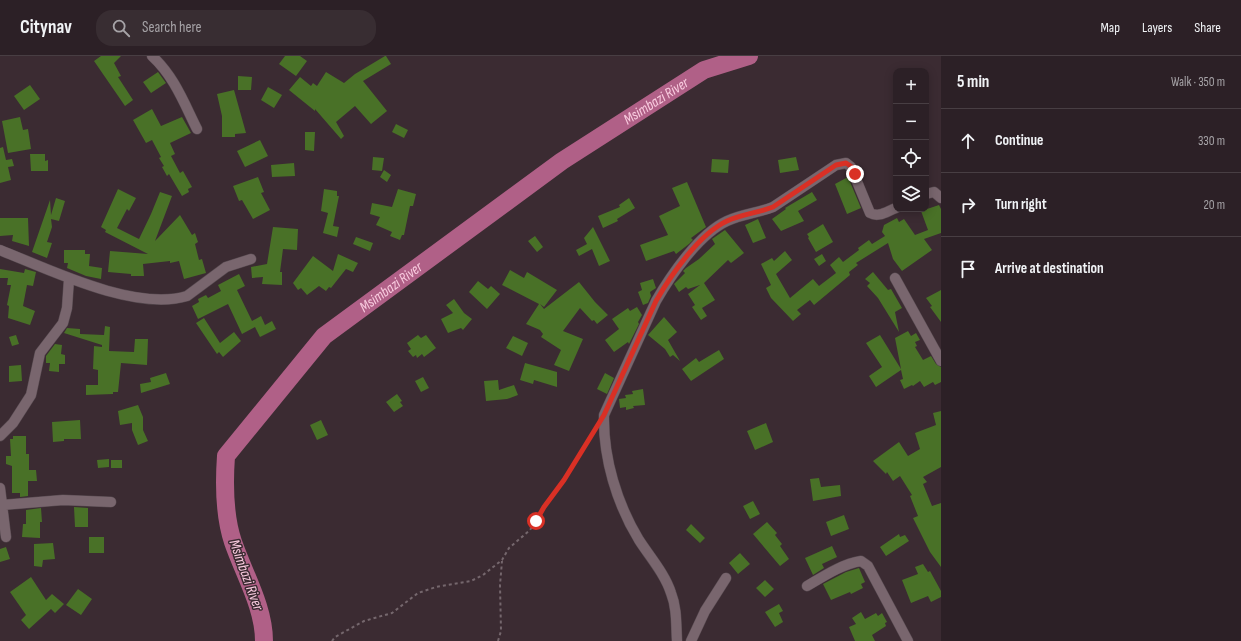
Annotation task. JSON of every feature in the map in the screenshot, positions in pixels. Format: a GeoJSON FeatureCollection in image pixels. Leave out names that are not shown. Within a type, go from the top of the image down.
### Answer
{"type":"FeatureCollection","features":[{"type":"Feature","properties":{"kind":"street"},"geometry":{"type":"LineString","coordinates":[[152,56],[163,66],[178,89],[197,129]]}},
{"type":"Feature","properties":{"kind":"street"},"geometry":{"type":"LineString","coordinates":[[677,641],[675,606],[670,590],[630,524],[617,491],[605,446],[604,415],[664,287],[690,252],[724,222],[744,214],[763,211],[773,207],[836,165],[842,163],[852,167],[870,213],[874,215],[882,214],[893,209]]}},
{"type":"Feature","properties":{"kind":"street"},"geometry":{"type":"LineString","coordinates":[[929,193],[934,192],[941,198]]}},
{"type":"Feature","properties":{"kind":"street"},"geometry":{"type":"LineString","coordinates":[[0,250],[69,279],[137,298],[180,298],[193,292],[226,267],[251,259]]}},
{"type":"Feature","properties":{"kind":"street"},"geometry":{"type":"LineString","coordinates":[[895,278],[941,361]]}},
{"type":"Feature","properties":{"kind":"street"},"geometry":{"type":"LineString","coordinates":[[0,436],[13,423],[31,395],[40,353],[63,323],[67,308],[69,279]]}},
{"type":"Feature","properties":{"kind":"street"},"geometry":{"type":"LineString","coordinates":[[0,488],[6,537]]}},
{"type":"Feature","properties":{"kind":"street"},"geometry":{"type":"LineString","coordinates":[[2,505],[63,500],[111,502]]}},
{"type":"Feature","properties":{"kind":"street"},"geometry":{"type":"LineString","coordinates":[[806,586],[853,562],[862,561],[868,566],[908,641]]}},
{"type":"Feature","properties":{"kind":"street"},"geometry":{"type":"LineString","coordinates":[[691,641],[705,611],[726,578]]}},
{"type":"Feature","properties":{"kind":"path"},"geometry":{"type":"LineString","coordinates":[[332,641],[334,637],[364,621],[392,614],[418,593],[436,587],[471,581],[483,575],[502,560],[509,548],[526,533],[536,521],[544,507],[564,480],[604,415]]}},
{"type":"Feature","properties":{"kind":"path"},"geometry":{"type":"LineString","coordinates":[[498,641],[501,631],[500,585],[502,560]]}},
{"type":"Feature","properties":{"kind":"building"},"geometry":{"type":"Polygon","coordinates":[[[101,56],[121,56],[114,63],[121,76],[118,77],[133,100],[125,106],[94,61],[101,56]]]}},
{"type":"Feature","properties":{"kind":"building"},"geometry":{"type":"Polygon","coordinates":[[[285,56],[300,56],[307,61],[296,76],[279,64],[285,56]]]}},
{"type":"Feature","properties":{"kind":"building"},"geometry":{"type":"Polygon","coordinates":[[[385,56],[391,64],[363,81],[387,111],[371,124],[355,106],[336,122],[344,136],[341,139],[315,109],[315,111],[289,90],[300,77],[311,86],[313,83],[317,86],[326,72],[344,83],[355,74],[385,56]]]}},
{"type":"Feature","properties":{"kind":"building"},"geometry":{"type":"Polygon","coordinates":[[[158,72],[166,83],[151,93],[143,82],[158,72]]]}},
{"type":"Feature","properties":{"kind":"building"},"geometry":{"type":"Polygon","coordinates":[[[238,76],[252,77],[251,90],[238,90],[238,76]]]}},
{"type":"Feature","properties":{"kind":"building"},"geometry":{"type":"Polygon","coordinates":[[[30,85],[40,99],[24,110],[14,96],[30,85]]]}},
{"type":"Feature","properties":{"kind":"building"},"geometry":{"type":"Polygon","coordinates":[[[268,87],[282,95],[274,108],[261,100],[268,87]]]}},
{"type":"Feature","properties":{"kind":"building"},"geometry":{"type":"Polygon","coordinates":[[[234,90],[246,133],[235,134],[235,137],[222,137],[222,116],[217,94],[234,90]]]}},
{"type":"Feature","properties":{"kind":"building"},"geometry":{"type":"Polygon","coordinates":[[[152,109],[161,126],[182,117],[191,133],[170,143],[175,154],[171,156],[180,173],[183,171],[192,187],[188,189],[189,192],[182,196],[169,174],[167,176],[162,167],[164,166],[159,158],[161,157],[152,140],[146,143],[133,120],[152,109]]]}},
{"type":"Feature","properties":{"kind":"building"},"geometry":{"type":"Polygon","coordinates":[[[20,117],[23,130],[28,129],[31,149],[8,153],[2,121],[20,117]]]}},
{"type":"Feature","properties":{"kind":"building"},"geometry":{"type":"Polygon","coordinates":[[[396,124],[408,130],[404,138],[392,132],[396,124]]]}},
{"type":"Feature","properties":{"kind":"building"},"geometry":{"type":"Polygon","coordinates":[[[305,132],[315,132],[314,151],[305,150],[305,132]]]}},
{"type":"Feature","properties":{"kind":"building"},"geometry":{"type":"Polygon","coordinates":[[[260,140],[268,156],[245,167],[237,151],[260,140]]]}},
{"type":"Feature","properties":{"kind":"building"},"geometry":{"type":"Polygon","coordinates":[[[3,147],[6,160],[12,159],[14,166],[8,167],[11,180],[0,183],[0,148],[3,147]]]}},
{"type":"Feature","properties":{"kind":"building"},"geometry":{"type":"Polygon","coordinates":[[[30,154],[45,154],[45,161],[48,160],[48,171],[31,171],[30,154]]]}},
{"type":"Feature","properties":{"kind":"building"},"geometry":{"type":"Polygon","coordinates":[[[373,157],[384,158],[382,171],[372,170],[373,157]]]}},
{"type":"Feature","properties":{"kind":"building"},"geometry":{"type":"Polygon","coordinates":[[[796,157],[799,170],[780,173],[778,160],[796,157]]]}},
{"type":"Feature","properties":{"kind":"building"},"geometry":{"type":"Polygon","coordinates":[[[712,159],[729,160],[728,173],[711,172],[712,159]]]}},
{"type":"Feature","properties":{"kind":"building"},"geometry":{"type":"Polygon","coordinates":[[[294,163],[295,176],[272,177],[271,165],[294,163]]]}},
{"type":"Feature","properties":{"kind":"building"},"geometry":{"type":"Polygon","coordinates":[[[384,170],[391,175],[387,182],[380,177],[384,170]]]}},
{"type":"Feature","properties":{"kind":"building"},"geometry":{"type":"Polygon","coordinates":[[[258,177],[264,192],[261,193],[270,210],[253,219],[242,200],[239,201],[233,186],[258,177]]]}},
{"type":"Feature","properties":{"kind":"building"},"geometry":{"type":"Polygon","coordinates":[[[848,177],[861,208],[847,214],[835,184],[848,177]]]}},
{"type":"Feature","properties":{"kind":"building"},"geometry":{"type":"Polygon","coordinates":[[[687,182],[706,227],[691,238],[693,240],[676,254],[674,251],[646,261],[640,245],[668,235],[659,216],[680,206],[672,188],[687,182]]]}},
{"type":"Feature","properties":{"kind":"building"},"geometry":{"type":"Polygon","coordinates":[[[118,189],[136,198],[129,211],[127,209],[117,228],[139,239],[160,192],[172,196],[155,241],[180,215],[192,235],[195,233],[198,242],[195,244],[199,260],[202,259],[206,273],[184,279],[179,261],[170,263],[170,261],[143,264],[144,276],[131,276],[131,274],[108,272],[110,251],[148,254],[105,232],[106,230],[101,227],[118,189]]]}},
{"type":"Feature","properties":{"kind":"building"},"geometry":{"type":"Polygon","coordinates":[[[324,189],[337,191],[337,196],[339,196],[333,226],[339,227],[337,237],[323,233],[328,213],[321,211],[324,189]]]}},
{"type":"Feature","properties":{"kind":"building"},"geometry":{"type":"Polygon","coordinates":[[[398,189],[416,194],[413,206],[410,206],[404,235],[402,235],[400,240],[390,236],[392,232],[376,225],[380,217],[370,214],[372,203],[392,207],[398,189]]]}},
{"type":"Feature","properties":{"kind":"building"},"geometry":{"type":"Polygon","coordinates":[[[812,192],[817,200],[798,211],[804,221],[781,231],[772,219],[786,209],[785,208],[812,192]]]}},
{"type":"Feature","properties":{"kind":"building"},"geometry":{"type":"Polygon","coordinates":[[[56,198],[65,201],[59,221],[51,219],[52,227],[47,242],[52,243],[47,258],[32,252],[50,200],[51,215],[56,198]]]}},
{"type":"Feature","properties":{"kind":"building"},"geometry":{"type":"Polygon","coordinates":[[[629,198],[635,208],[617,219],[618,221],[603,228],[598,216],[620,207],[619,205],[629,198]]]}},
{"type":"Feature","properties":{"kind":"building"},"geometry":{"type":"Polygon","coordinates":[[[939,205],[941,209],[941,233],[924,239],[932,250],[902,271],[893,259],[888,243],[856,263],[858,265],[849,272],[850,275],[814,305],[810,300],[797,310],[801,314],[793,321],[771,298],[766,288],[771,285],[761,264],[772,258],[774,261],[785,251],[792,260],[776,274],[790,298],[813,279],[819,286],[836,273],[830,265],[839,257],[843,262],[869,240],[872,244],[885,236],[882,232],[884,225],[897,218],[899,222],[904,219],[915,235],[928,230],[921,212],[929,212],[929,208],[939,205]]]}},
{"type":"Feature","properties":{"kind":"building"},"geometry":{"type":"Polygon","coordinates":[[[0,218],[28,218],[29,246],[12,241],[13,235],[0,236],[0,218]]]}},
{"type":"Feature","properties":{"kind":"building"},"geometry":{"type":"Polygon","coordinates":[[[758,219],[766,238],[753,243],[745,225],[758,219]]]}},
{"type":"Feature","properties":{"kind":"building"},"geometry":{"type":"Polygon","coordinates":[[[823,224],[833,242],[816,252],[807,234],[823,224]]]}},
{"type":"Feature","properties":{"kind":"building"},"geometry":{"type":"Polygon","coordinates":[[[273,227],[298,229],[297,250],[283,249],[280,272],[282,272],[282,285],[262,284],[263,277],[252,278],[251,267],[267,264],[273,227]]]}},
{"type":"Feature","properties":{"kind":"building"},"geometry":{"type":"Polygon","coordinates":[[[593,227],[610,261],[599,266],[592,249],[579,256],[576,250],[587,244],[584,238],[593,227]]]}},
{"type":"Feature","properties":{"kind":"building"},"geometry":{"type":"Polygon","coordinates":[[[725,230],[744,253],[731,263],[728,260],[704,283],[715,300],[702,308],[707,316],[701,320],[692,307],[695,305],[688,294],[700,285],[688,289],[686,287],[679,292],[674,284],[685,273],[683,271],[686,268],[699,259],[715,244],[712,239],[725,230]]]}},
{"type":"Feature","properties":{"kind":"building"},"geometry":{"type":"Polygon","coordinates":[[[535,236],[543,247],[537,252],[528,241],[535,236]]]}},
{"type":"Feature","properties":{"kind":"building"},"geometry":{"type":"Polygon","coordinates":[[[356,237],[373,243],[370,251],[353,244],[356,237]]]}},
{"type":"Feature","properties":{"kind":"building"},"geometry":{"type":"Polygon","coordinates":[[[64,250],[85,250],[85,254],[90,254],[89,266],[102,268],[101,279],[86,276],[67,268],[68,263],[64,263],[64,250]]]}},
{"type":"Feature","properties":{"kind":"building"},"geometry":{"type":"Polygon","coordinates":[[[338,254],[358,263],[353,272],[346,269],[331,288],[329,287],[326,291],[319,286],[307,295],[301,288],[298,290],[293,283],[313,256],[333,271],[338,254]]]}},
{"type":"Feature","properties":{"kind":"building"},"geometry":{"type":"Polygon","coordinates":[[[822,254],[826,261],[819,266],[814,259],[822,254]]]}},
{"type":"Feature","properties":{"kind":"building"},"geometry":{"type":"Polygon","coordinates":[[[0,269],[24,273],[25,269],[36,272],[33,286],[27,285],[23,306],[35,311],[30,325],[8,318],[9,306],[7,305],[11,285],[7,285],[8,278],[0,278],[0,269]]]}},
{"type":"Feature","properties":{"kind":"building"},"geometry":{"type":"Polygon","coordinates":[[[510,270],[524,278],[527,272],[557,290],[544,307],[540,304],[544,309],[579,282],[608,315],[597,324],[594,320],[592,321],[580,308],[563,331],[583,339],[569,371],[554,365],[561,350],[541,337],[543,334],[540,330],[526,324],[539,304],[502,285],[510,270]]]}},
{"type":"Feature","properties":{"kind":"building"},"geometry":{"type":"Polygon","coordinates":[[[873,272],[888,290],[891,289],[902,308],[895,312],[899,332],[878,298],[867,286],[870,283],[865,279],[873,272]]]}},
{"type":"Feature","properties":{"kind":"building"},"geometry":{"type":"Polygon","coordinates":[[[239,274],[245,286],[237,290],[252,321],[261,316],[265,325],[272,321],[276,329],[260,337],[255,327],[242,334],[228,304],[198,319],[192,306],[199,302],[198,299],[206,295],[208,298],[221,291],[218,285],[239,274]]]}},
{"type":"Feature","properties":{"kind":"building"},"geometry":{"type":"Polygon","coordinates":[[[653,279],[656,288],[650,292],[651,296],[648,303],[643,305],[638,292],[642,290],[640,283],[653,279]]]}},
{"type":"Feature","properties":{"kind":"building"},"geometry":{"type":"Polygon","coordinates":[[[478,281],[488,289],[491,286],[500,294],[487,309],[469,292],[478,281]]]}},
{"type":"Feature","properties":{"kind":"building"},"geometry":{"type":"Polygon","coordinates":[[[941,290],[941,322],[930,307],[932,306],[926,298],[941,290]]]}},
{"type":"Feature","properties":{"kind":"building"},"geometry":{"type":"Polygon","coordinates":[[[454,299],[464,313],[472,319],[463,330],[461,328],[448,333],[441,319],[453,313],[446,305],[454,299]]]}},
{"type":"Feature","properties":{"kind":"building"},"geometry":{"type":"Polygon","coordinates":[[[637,307],[642,315],[629,344],[628,342],[614,352],[605,340],[619,329],[612,319],[628,308],[630,311],[637,307]]]}},
{"type":"Feature","properties":{"kind":"building"},"geometry":{"type":"Polygon","coordinates":[[[664,317],[677,332],[668,340],[680,361],[673,355],[670,357],[665,349],[648,335],[664,317]]]}},
{"type":"Feature","properties":{"kind":"building"},"geometry":{"type":"Polygon","coordinates":[[[204,318],[220,343],[234,332],[241,341],[223,357],[219,352],[217,354],[196,323],[204,318]]]}},
{"type":"Feature","properties":{"kind":"building"},"geometry":{"type":"Polygon","coordinates":[[[105,326],[110,327],[109,351],[134,352],[135,339],[148,339],[147,365],[121,363],[118,392],[113,392],[113,394],[86,395],[86,385],[98,385],[98,370],[93,369],[94,346],[102,347],[102,345],[64,333],[67,328],[80,329],[80,334],[104,335],[105,326]]]}},
{"type":"Feature","properties":{"kind":"building"},"geometry":{"type":"Polygon","coordinates":[[[908,331],[911,336],[916,333],[920,340],[915,342],[917,346],[915,347],[923,360],[931,356],[936,364],[941,367],[941,382],[935,385],[933,382],[924,387],[920,381],[913,386],[912,385],[904,389],[900,380],[903,379],[901,370],[876,387],[869,376],[882,367],[866,343],[880,335],[901,369],[895,338],[908,331]]]}},
{"type":"Feature","properties":{"kind":"building"},"geometry":{"type":"Polygon","coordinates":[[[16,335],[19,344],[12,346],[9,337],[16,335]]]}},
{"type":"Feature","properties":{"kind":"building"},"geometry":{"type":"Polygon","coordinates":[[[418,335],[421,338],[426,335],[436,348],[424,357],[422,354],[417,358],[416,355],[413,357],[408,351],[411,349],[407,343],[418,335]]]}},
{"type":"Feature","properties":{"kind":"building"},"geometry":{"type":"Polygon","coordinates":[[[513,336],[528,343],[522,356],[506,348],[513,336]]]}},
{"type":"Feature","properties":{"kind":"building"},"geometry":{"type":"Polygon","coordinates":[[[55,344],[62,345],[61,354],[65,355],[65,364],[59,364],[59,372],[49,371],[50,363],[46,363],[46,356],[55,344]]]}},
{"type":"Feature","properties":{"kind":"building"},"geometry":{"type":"Polygon","coordinates":[[[719,350],[724,359],[691,381],[682,369],[696,358],[699,362],[719,350]]]}},
{"type":"Feature","properties":{"kind":"building"},"geometry":{"type":"Polygon","coordinates":[[[525,363],[557,372],[557,387],[534,380],[533,384],[520,380],[525,363]]]}},
{"type":"Feature","properties":{"kind":"building"},"geometry":{"type":"Polygon","coordinates":[[[21,365],[22,381],[9,382],[9,366],[21,365]]]}},
{"type":"Feature","properties":{"kind":"building"},"geometry":{"type":"Polygon","coordinates":[[[166,373],[170,384],[141,393],[140,384],[151,382],[150,378],[166,373]]]}},
{"type":"Feature","properties":{"kind":"building"},"geometry":{"type":"Polygon","coordinates":[[[605,373],[614,378],[607,394],[597,389],[605,373]]]}},
{"type":"Feature","properties":{"kind":"building"},"geometry":{"type":"Polygon","coordinates":[[[423,377],[429,388],[421,392],[415,381],[423,377]]]}},
{"type":"Feature","properties":{"kind":"building"},"geometry":{"type":"Polygon","coordinates":[[[498,380],[499,390],[514,385],[518,395],[507,399],[486,401],[484,381],[498,380]]]}},
{"type":"Feature","properties":{"kind":"building"},"geometry":{"type":"Polygon","coordinates":[[[643,389],[645,405],[633,406],[634,408],[626,410],[626,407],[620,408],[619,399],[626,398],[625,395],[633,394],[632,391],[643,389]]]}},
{"type":"Feature","properties":{"kind":"building"},"geometry":{"type":"Polygon","coordinates":[[[397,394],[402,401],[400,402],[403,406],[394,412],[386,402],[397,394]]]}},
{"type":"Feature","properties":{"kind":"building"},"geometry":{"type":"Polygon","coordinates":[[[138,405],[143,417],[143,430],[148,441],[138,445],[132,430],[132,423],[120,425],[118,411],[138,405]]]}},
{"type":"Feature","properties":{"kind":"building"},"geometry":{"type":"Polygon","coordinates":[[[941,411],[941,467],[923,477],[927,482],[923,484],[932,506],[941,503],[941,567],[930,552],[913,518],[918,516],[910,496],[912,495],[900,476],[893,481],[887,472],[886,474],[873,461],[899,442],[908,456],[920,449],[915,433],[936,425],[933,413],[941,411]]]}},
{"type":"Feature","properties":{"kind":"building"},"geometry":{"type":"Polygon","coordinates":[[[80,420],[81,439],[64,439],[64,441],[53,442],[52,422],[80,420]]]}},
{"type":"Feature","properties":{"kind":"building"},"geometry":{"type":"Polygon","coordinates":[[[321,420],[328,435],[317,440],[310,425],[321,420]]]}},
{"type":"Feature","properties":{"kind":"building"},"geometry":{"type":"Polygon","coordinates":[[[766,423],[773,442],[755,450],[747,431],[766,423]]]}},
{"type":"Feature","properties":{"kind":"building"},"geometry":{"type":"Polygon","coordinates":[[[13,436],[26,436],[26,454],[29,454],[29,470],[36,470],[37,481],[28,481],[28,496],[20,497],[20,493],[12,493],[12,466],[6,464],[6,456],[11,456],[10,439],[13,439],[13,436]]]}},
{"type":"Feature","properties":{"kind":"building"},"geometry":{"type":"Polygon","coordinates":[[[109,459],[109,467],[98,468],[97,460],[109,459]]]}},
{"type":"Feature","properties":{"kind":"building"},"geometry":{"type":"Polygon","coordinates":[[[111,460],[122,460],[122,468],[111,468],[111,460]]]}},
{"type":"Feature","properties":{"kind":"building"},"geometry":{"type":"Polygon","coordinates":[[[819,478],[821,487],[840,485],[841,496],[813,501],[810,479],[819,478]]]}},
{"type":"Feature","properties":{"kind":"building"},"geometry":{"type":"Polygon","coordinates":[[[753,501],[760,514],[750,519],[743,506],[753,501]]]}},
{"type":"Feature","properties":{"kind":"building"},"geometry":{"type":"Polygon","coordinates":[[[74,507],[88,508],[88,527],[75,527],[74,507]]]}},
{"type":"Feature","properties":{"kind":"building"},"geometry":{"type":"Polygon","coordinates":[[[41,508],[42,522],[40,522],[40,538],[22,537],[23,524],[26,524],[26,510],[41,508]]]}},
{"type":"Feature","properties":{"kind":"building"},"geometry":{"type":"Polygon","coordinates":[[[844,515],[849,529],[831,536],[826,522],[844,515]]]}},
{"type":"Feature","properties":{"kind":"building"},"geometry":{"type":"Polygon","coordinates":[[[767,522],[777,533],[775,535],[782,544],[780,546],[789,559],[780,566],[753,534],[767,522]]]}},
{"type":"Feature","properties":{"kind":"building"},"geometry":{"type":"Polygon","coordinates":[[[691,524],[705,538],[700,543],[686,530],[691,524]]]}},
{"type":"Feature","properties":{"kind":"building"},"geometry":{"type":"Polygon","coordinates":[[[899,534],[900,537],[905,535],[909,541],[886,556],[880,547],[899,534]]]}},
{"type":"Feature","properties":{"kind":"building"},"geometry":{"type":"Polygon","coordinates":[[[89,537],[104,537],[104,553],[89,553],[89,537]]]}},
{"type":"Feature","properties":{"kind":"building"},"geometry":{"type":"Polygon","coordinates":[[[53,543],[55,559],[43,560],[42,567],[34,566],[34,544],[53,543]]]}},
{"type":"Feature","properties":{"kind":"building"},"geometry":{"type":"Polygon","coordinates":[[[832,546],[837,557],[822,564],[824,568],[813,575],[805,558],[832,546]]]}},
{"type":"Feature","properties":{"kind":"building"},"geometry":{"type":"Polygon","coordinates":[[[6,547],[10,559],[0,562],[0,549],[6,547]]]}},
{"type":"Feature","properties":{"kind":"building"},"geometry":{"type":"Polygon","coordinates":[[[740,553],[750,564],[738,574],[729,563],[740,553]]]}},
{"type":"Feature","properties":{"kind":"building"},"geometry":{"type":"Polygon","coordinates":[[[923,564],[928,572],[930,571],[941,591],[941,597],[931,602],[928,596],[911,603],[902,580],[918,574],[915,567],[923,564]]]}},
{"type":"Feature","properties":{"kind":"building"},"geometry":{"type":"Polygon","coordinates":[[[859,568],[865,582],[861,584],[863,588],[851,594],[850,592],[831,600],[823,584],[846,572],[859,568]]]}},
{"type":"Feature","properties":{"kind":"building"},"geometry":{"type":"Polygon","coordinates":[[[31,577],[46,600],[52,594],[64,604],[55,613],[51,609],[29,629],[21,620],[26,615],[10,592],[31,577]]]}},
{"type":"Feature","properties":{"kind":"building"},"geometry":{"type":"Polygon","coordinates":[[[765,580],[774,589],[765,597],[756,588],[765,580]]]}},
{"type":"Feature","properties":{"kind":"building"},"geometry":{"type":"Polygon","coordinates":[[[78,589],[92,599],[81,615],[66,605],[78,589]]]}},
{"type":"Feature","properties":{"kind":"building"},"geometry":{"type":"Polygon","coordinates":[[[779,604],[783,611],[779,613],[783,622],[775,627],[765,612],[779,604]]]}},
{"type":"Feature","properties":{"kind":"building"},"geometry":{"type":"Polygon","coordinates":[[[861,612],[865,619],[876,613],[878,616],[882,613],[887,622],[885,623],[886,626],[872,635],[875,641],[855,641],[849,627],[856,624],[852,618],[861,612]]]}},
{"type":"Feature","properties":{"kind":"waterway","name":"Msimbazi River"},"geometry":{"type":"LineString","coordinates":[[264,641],[261,616],[257,603],[237,554],[230,532],[226,510],[226,456],[324,336],[562,161],[704,70],[749,56]]}},
{"type":"Feature","properties":{"kind":"route"},"geometry":{"type":"LineString","coordinates":[[536,521],[544,507],[564,480],[587,440],[604,415],[651,315],[656,301],[664,287],[690,252],[724,222],[744,214],[763,211],[773,207],[836,165],[846,163],[852,167],[855,174]]}}]}
